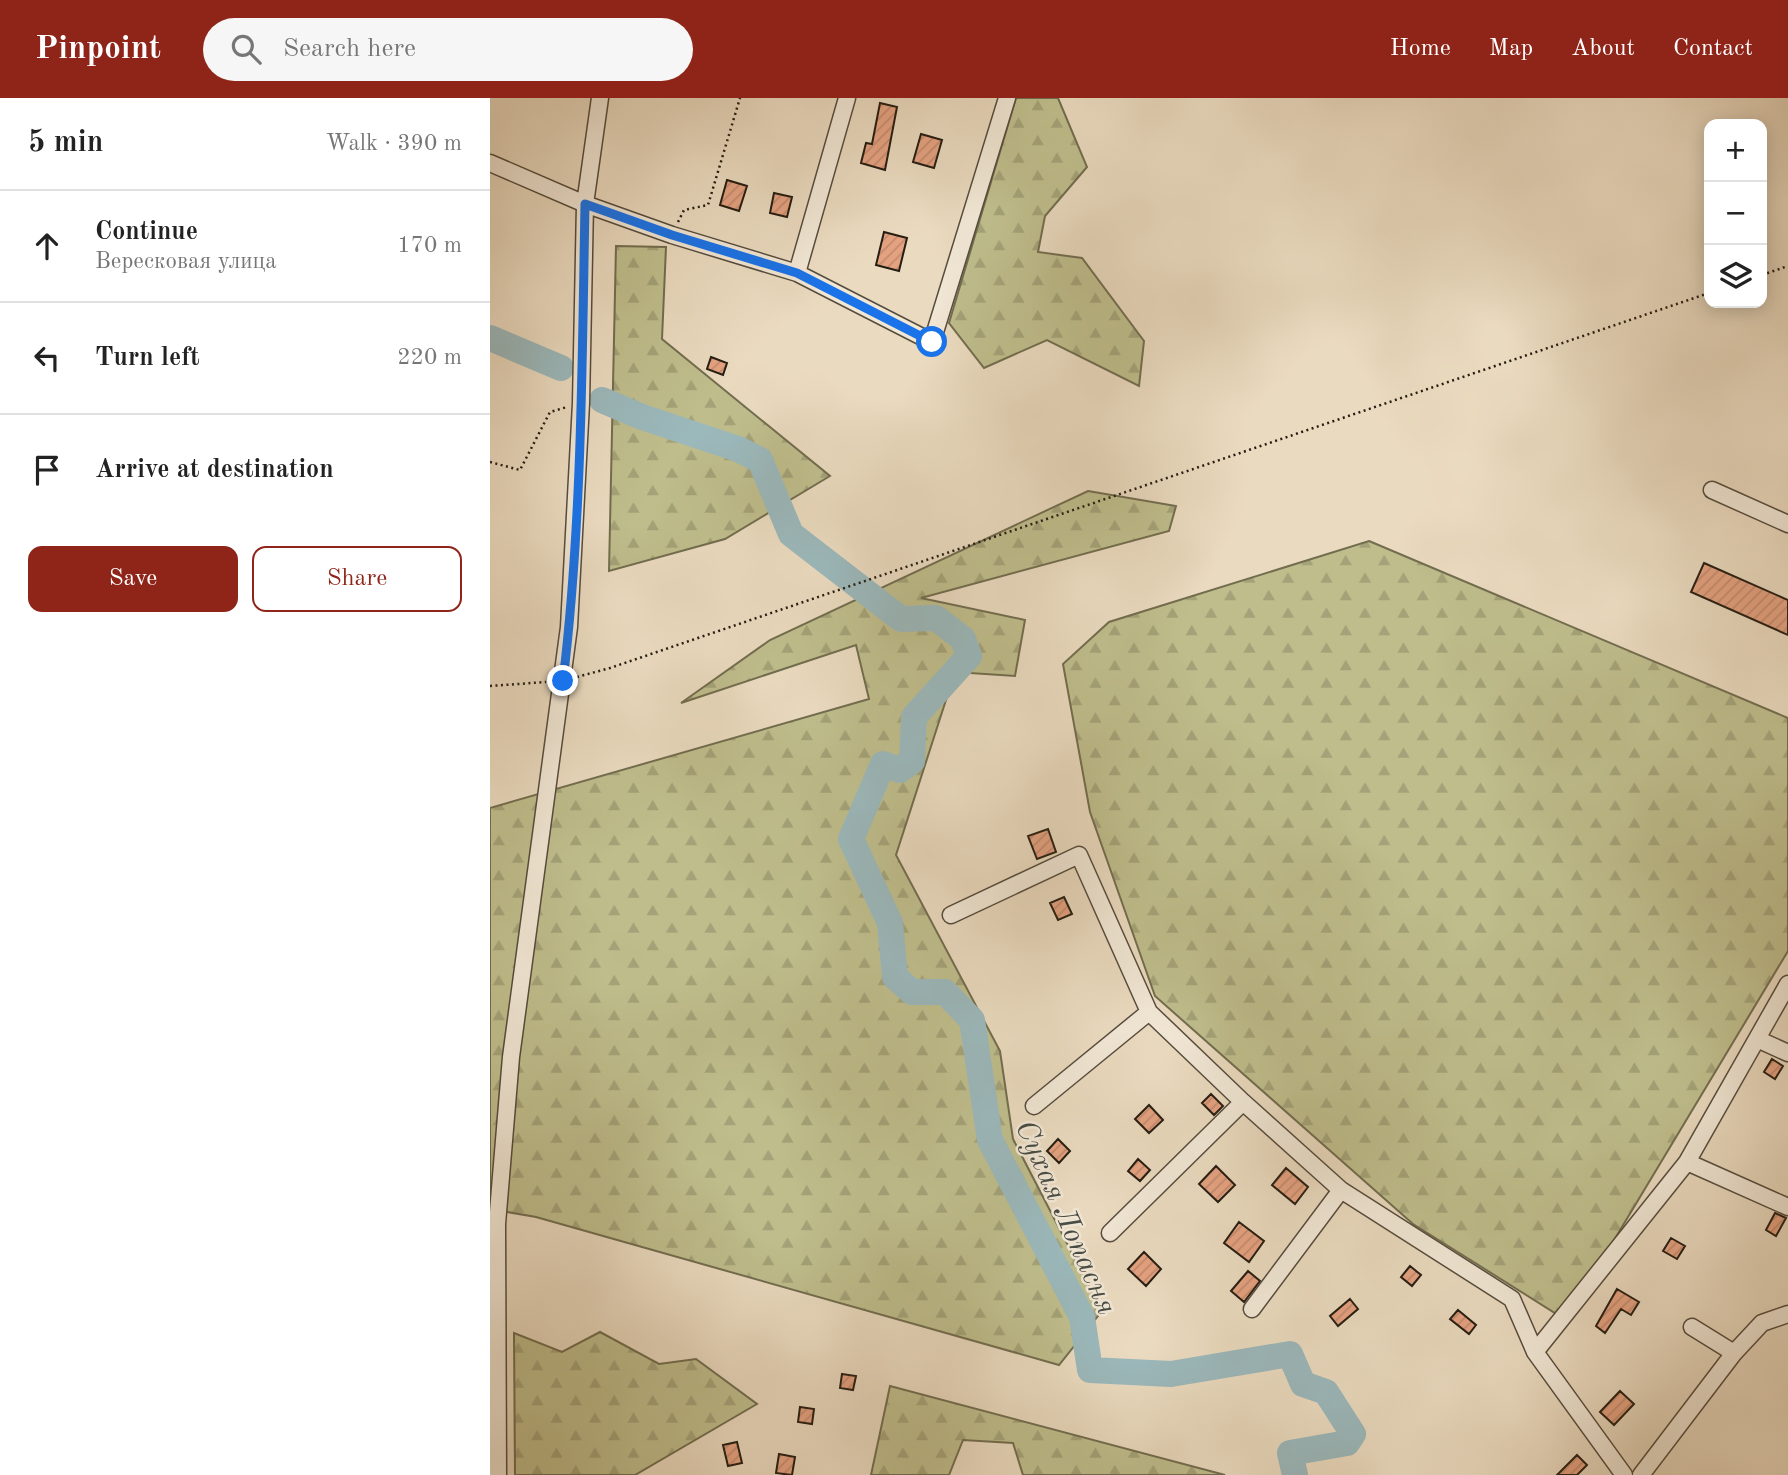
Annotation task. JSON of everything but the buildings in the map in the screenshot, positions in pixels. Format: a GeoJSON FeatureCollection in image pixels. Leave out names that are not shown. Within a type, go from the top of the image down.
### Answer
{"type":"FeatureCollection","features":[{"type":"Feature","properties":{"kind":"street"},"geometry":{"type":"LineString","coordinates":[[498,1475],[493,1431],[494,1265],[497,1224],[511,1057],[569,627],[581,403],[585,204],[600,98]]}},
{"type":"Feature","properties":{"kind":"street"},"geometry":{"type":"LineString","coordinates":[[797,273],[847,98]]}},
{"type":"Feature","properties":{"kind":"street"},"geometry":{"type":"LineString","coordinates":[[490,163],[585,204],[672,235],[797,273],[932,342],[1007,98]]}},
{"type":"Feature","properties":{"kind":"street"},"geometry":{"type":"LineString","coordinates":[[1712,490],[1788,524]]}},
{"type":"Feature","properties":{"kind":"street"},"geometry":{"type":"LineString","coordinates":[[951,915],[1079,855],[1149,1012],[1341,1190],[1512,1299],[1535,1352],[1624,1475]]}},
{"type":"Feature","properties":{"kind":"street"},"geometry":{"type":"LineString","coordinates":[[1535,1352],[1687,1162],[1788,984]]}},
{"type":"Feature","properties":{"kind":"street"},"geometry":{"type":"LineString","coordinates":[[1034,1106],[1149,1012]]}},
{"type":"Feature","properties":{"kind":"street"},"geometry":{"type":"LineString","coordinates":[[1757,1039],[1788,1053]]}},
{"type":"Feature","properties":{"kind":"street"},"geometry":{"type":"LineString","coordinates":[[1110,1233],[1243,1102]]}},
{"type":"Feature","properties":{"kind":"street"},"geometry":{"type":"LineString","coordinates":[[1687,1162],[1788,1207]]}},
{"type":"Feature","properties":{"kind":"street"},"geometry":{"type":"LineString","coordinates":[[1252,1309],[1341,1190]]}},
{"type":"Feature","properties":{"kind":"street"},"geometry":{"type":"LineString","coordinates":[[1640,1475],[1734,1353],[1762,1323],[1788,1314]]}},
{"type":"Feature","properties":{"kind":"street"},"geometry":{"type":"LineString","coordinates":[[1692,1326],[1734,1353]]}},
{"type":"Feature","properties":{"kind":"path"},"geometry":{"type":"LineString","coordinates":[[672,235],[684,210],[708,205],[740,98]]}},
{"type":"Feature","properties":{"kind":"path"},"geometry":{"type":"LineString","coordinates":[[1767,273],[1788,266]]}},
{"type":"Feature","properties":{"kind":"path"},"geometry":{"type":"LineString","coordinates":[[490,686],[563,681],[636,659],[1704,295]]}},
{"type":"Feature","properties":{"kind":"path"},"geometry":{"type":"LineString","coordinates":[[490,462],[520,470],[550,412],[581,403]]}},
{"type":"Feature","properties":{"kind":"green space"},"geometry":{"type":"Polygon","coordinates":[[[1016,98],[1058,98],[1087,167],[1045,216],[1038,252],[1082,258],[1144,341],[1139,386],[1047,340],[984,368],[949,323],[1016,98]]]}},
{"type":"Feature","properties":{"kind":"green space"},"geometry":{"type":"Polygon","coordinates":[[[616,246],[666,247],[662,339],[830,476],[725,539],[609,571],[616,246]]]}},
{"type":"Feature","properties":{"kind":"green space"},"geometry":{"type":"Polygon","coordinates":[[[1088,491],[1176,506],[1169,531],[921,598],[1025,620],[1015,676],[955,672],[896,855],[1000,1051],[1013,1139],[1102,1311],[1059,1365],[536,1217],[490,1209],[490,808],[869,699],[856,645],[681,703],[770,640],[1088,491]]]}},
{"type":"Feature","properties":{"kind":"green space"},"geometry":{"type":"Polygon","coordinates":[[[1369,541],[1788,718],[1788,951],[1566,1320],[1413,1224],[1155,996],[1090,812],[1063,664],[1109,622],[1369,541]]]}},
{"type":"Feature","properties":{"kind":"green space"},"geometry":{"type":"Polygon","coordinates":[[[600,1332],[659,1364],[696,1359],[757,1404],[635,1475],[515,1475],[514,1333],[562,1352],[600,1332]]]}},
{"type":"Feature","properties":{"kind":"green space"},"geometry":{"type":"Polygon","coordinates":[[[890,1386],[1225,1475],[1023,1475],[1013,1443],[963,1440],[949,1475],[871,1475],[890,1386]]]}},
{"type":"Feature","properties":{"kind":"waterway","name":"Сухая Лопасня"},"geometry":{"type":"LineString","coordinates":[[490,338],[561,368]]}},
{"type":"Feature","properties":{"kind":"waterway","name":"Сухая Лопасня"},"geometry":{"type":"LineString","coordinates":[[602,400],[642,417],[738,449],[760,460],[791,534],[901,619],[936,618],[963,639],[969,656],[914,717],[912,761],[900,770],[883,764],[851,839],[890,923],[895,977],[912,992],[945,992],[972,1020],[990,1140],[1082,1317],[1090,1370],[1171,1374],[1290,1354],[1303,1384],[1326,1392],[1353,1434],[1347,1443],[1290,1453],[1295,1475]]}},
{"type":"Feature","properties":{"kind":"route"},"geometry":{"type":"LineString","coordinates":[[563,681],[569,627],[581,403],[585,204],[672,235],[797,273],[932,342]]}}]}
